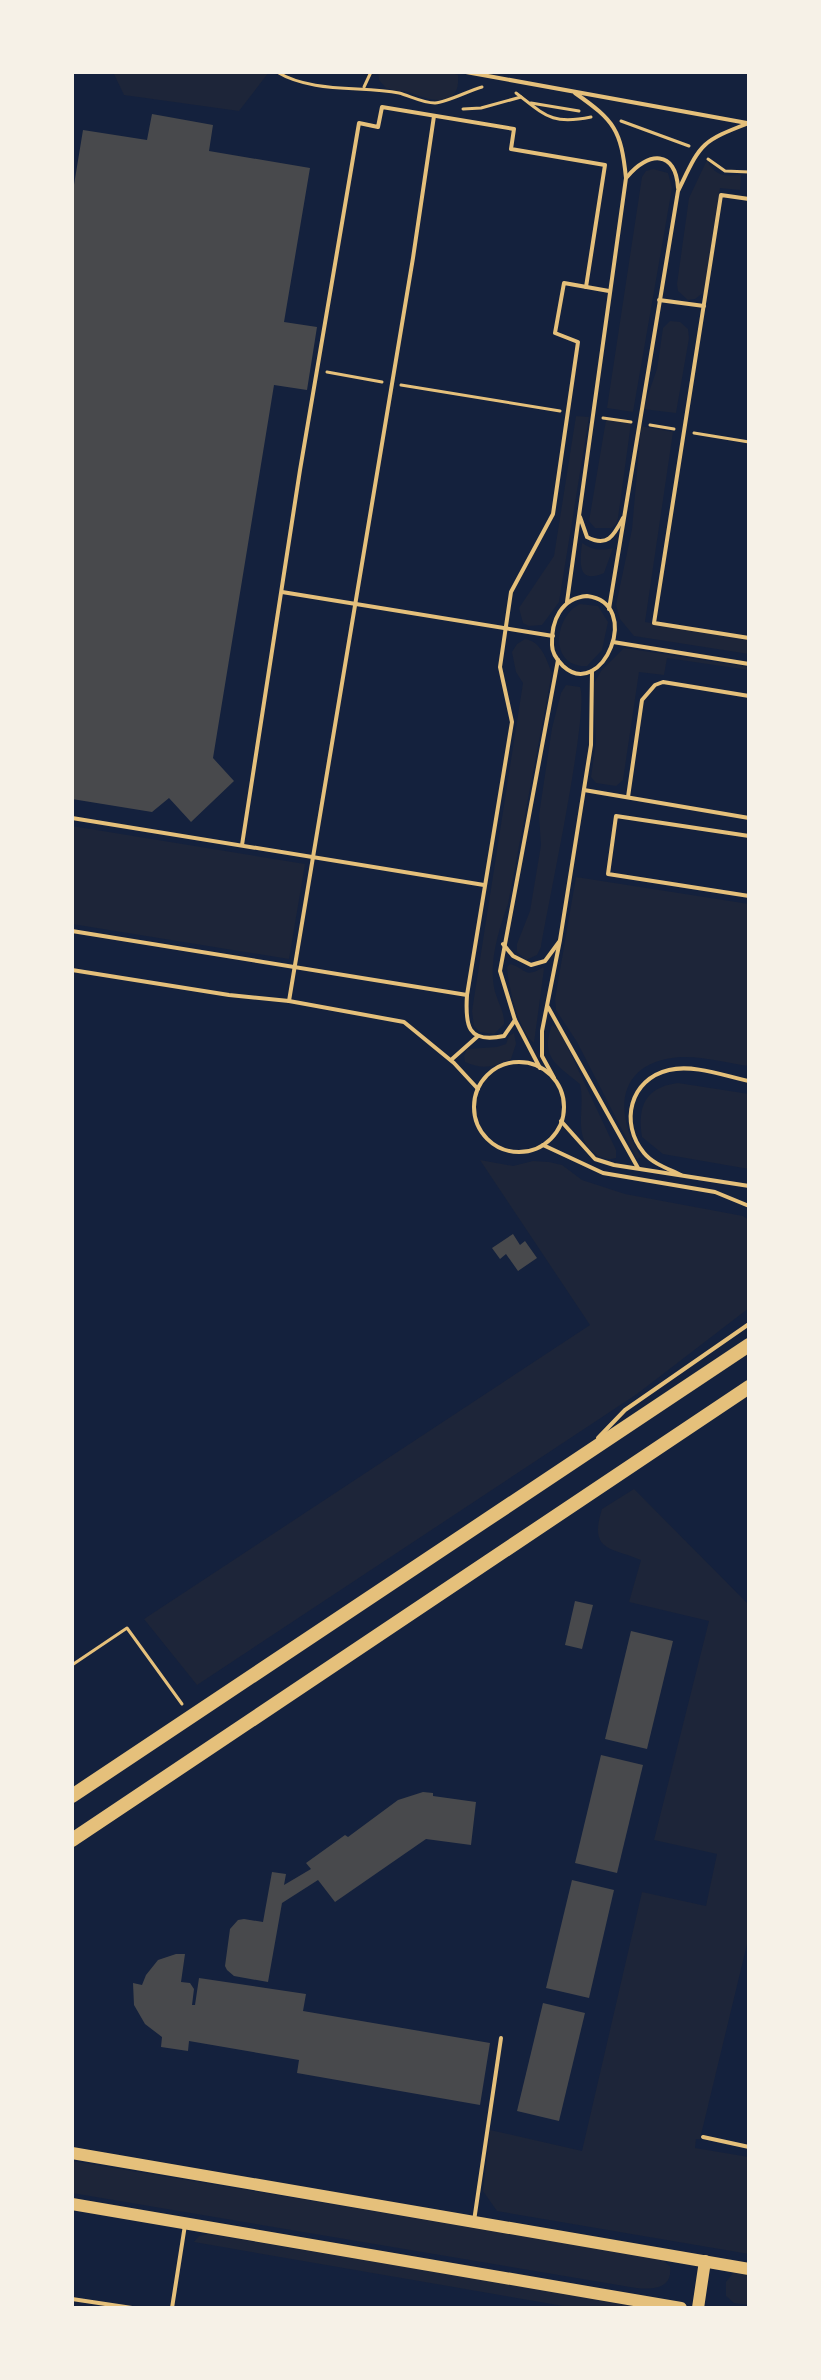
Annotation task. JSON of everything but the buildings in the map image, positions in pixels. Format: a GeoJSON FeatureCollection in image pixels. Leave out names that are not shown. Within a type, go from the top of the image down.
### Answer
{"type":"FeatureCollection","features":[{"type":"Feature","properties":{"kind":"main road"},"geometry":{"type":"LineString","coordinates":[[72,1796],[749,1345]]}},
{"type":"Feature","properties":{"kind":"main road"},"geometry":{"type":"LineString","coordinates":[[72,1840],[749,1387]]}},
{"type":"Feature","properties":{"kind":"main road"},"geometry":{"type":"LineString","coordinates":[[72,2153],[749,2269]]}},
{"type":"Feature","properties":{"kind":"main road"},"geometry":{"type":"LineString","coordinates":[[72,2204],[681,2308]]}},
{"type":"Feature","properties":{"kind":"main road"},"geometry":{"type":"LineString","coordinates":[[698,2308],[705,2261]]}},
{"type":"Feature","properties":{"kind":"lane"},"geometry":{"type":"LineString","coordinates":[[466,72],[749,123]]}},
{"type":"Feature","properties":{"kind":"lane"},"geometry":{"type":"LineString","coordinates":[[567,602],[626,178],[622,143],[603,115],[575,93]]}},
{"type":"Feature","properties":{"kind":"lane"},"geometry":{"type":"LineString","coordinates":[[242,845],[359,123],[378,127],[382,107],[434,115],[514,129],[511,149],[605,165],[586,287]]}},
{"type":"Feature","properties":{"kind":"lane"},"geometry":{"type":"LineString","coordinates":[[289,1001],[434,115]]}},
{"type":"Feature","properties":{"kind":"lane"},"geometry":{"type":"LineString","coordinates":[[678,191],[698,149],[715,136],[749,123]]}},
{"type":"Feature","properties":{"kind":"lane"},"geometry":{"type":"LineString","coordinates":[[609,609],[678,191],[677,173],[670,162],[660,158],[647,159],[626,178]]}},
{"type":"Feature","properties":{"kind":"lane"},"geometry":{"type":"LineString","coordinates":[[749,199],[721,195],[654,623],[749,638]]}},
{"type":"Feature","properties":{"kind":"lane"},"geometry":{"type":"LineString","coordinates":[[515,1020],[504,1036],[492,1039],[478,1036],[466,1020],[467,995],[512,722],[500,667],[511,592],[553,514],[578,342],[555,333],[564,283],[609,291]]}},
{"type":"Feature","properties":{"kind":"lane"},"geometry":{"type":"LineString","coordinates":[[659,300],[704,306]]}},
{"type":"Feature","properties":{"kind":"lane"},"geometry":{"type":"LineString","coordinates":[[579,515],[587,537],[597,542],[614,536],[625,514]]}},
{"type":"Feature","properties":{"kind":"lane"},"geometry":{"type":"LineString","coordinates":[[282,592],[553,636]]}},
{"type":"Feature","properties":{"kind":"lane"},"geometry":{"type":"LineString","coordinates":[[575,597],[597,597],[609,609],[615,629],[611,652],[604,663],[592,671],[568,670],[552,648],[558,613],[575,597]]}},
{"type":"Feature","properties":{"kind":"lane"},"geometry":{"type":"LineString","coordinates":[[613,641],[749,664]]}},
{"type":"Feature","properties":{"kind":"lane"},"geometry":{"type":"LineString","coordinates":[[540,1068],[515,1020],[500,971],[558,660]]}},
{"type":"Feature","properties":{"kind":"lane"},"geometry":{"type":"LineString","coordinates":[[554,1078],[540,1068],[520,1062],[507,1063],[485,1077],[474,1103],[480,1130],[489,1141],[515,1152],[530,1150],[543,1145],[554,1135],[561,1121],[564,1106],[561,1092],[554,1078],[542,1056],[542,1031],[591,745],[592,671]]}},
{"type":"Feature","properties":{"kind":"lane"},"geometry":{"type":"LineString","coordinates":[[628,797],[642,700],[647,691],[663,682],[749,696]]}},
{"type":"Feature","properties":{"kind":"lane"},"geometry":{"type":"LineString","coordinates":[[584,790],[749,818]]}},
{"type":"Feature","properties":{"kind":"lane"},"geometry":{"type":"LineString","coordinates":[[749,836],[616,816],[608,874],[749,896]]}},
{"type":"Feature","properties":{"kind":"lane"},"geometry":{"type":"LineString","coordinates":[[72,818],[484,885]]}},
{"type":"Feature","properties":{"kind":"lane"},"geometry":{"type":"LineString","coordinates":[[72,931],[467,995]]}},
{"type":"Feature","properties":{"kind":"lane"},"geometry":{"type":"LineString","coordinates":[[503,944],[513,956],[531,965],[545,961],[560,940]]}},
{"type":"Feature","properties":{"kind":"lane"},"geometry":{"type":"LineString","coordinates":[[72,970],[229,995],[289,1001],[404,1022],[451,1060],[478,1089]]}},
{"type":"Feature","properties":{"kind":"lane"},"geometry":{"type":"LineString","coordinates":[[548,1007],[638,1168]]}},
{"type":"Feature","properties":{"kind":"lane"},"geometry":{"type":"LineString","coordinates":[[451,1060],[478,1036]]}},
{"type":"Feature","properties":{"kind":"lane"},"geometry":{"type":"LineString","coordinates":[[681,1175],[646,1156],[636,1141],[631,1129],[630,1108],[642,1083],[655,1074],[673,1069],[749,1081]]}},
{"type":"Feature","properties":{"kind":"lane"},"geometry":{"type":"LineString","coordinates":[[561,1121],[595,1159],[749,1186]]}},
{"type":"Feature","properties":{"kind":"lane"},"geometry":{"type":"LineString","coordinates":[[543,1145],[603,1173],[715,1192],[749,1206]]}},
{"type":"Feature","properties":{"kind":"lane"},"geometry":{"type":"LineString","coordinates":[[577,1460],[625,1410],[749,1324]]}},
{"type":"Feature","properties":{"kind":"lane"},"geometry":{"type":"LineString","coordinates":[[474,2222],[501,2038]]}},
{"type":"Feature","properties":{"kind":"lane"},"geometry":{"type":"LineString","coordinates":[[703,2137],[749,2147]]}},
{"type":"Feature","properties":{"kind":"lane"},"geometry":{"type":"LineString","coordinates":[[172,2308],[185,2222]]}},
{"type":"Feature","properties":{"kind":"lane"},"geometry":{"type":"LineString","coordinates":[[72,2299],[132,2308]]}},
{"type":"Feature","properties":{"kind":"path"},"geometry":{"type":"LineString","coordinates":[[277,72],[315,84],[347,89],[363,87],[402,94],[443,107]]}},
{"type":"Feature","properties":{"kind":"path"},"geometry":{"type":"LineString","coordinates":[[363,87],[371,72]]}},
{"type":"Feature","properties":{"kind":"path"},"geometry":{"type":"LineString","coordinates":[[426,102],[446,100],[482,87]]}},
{"type":"Feature","properties":{"kind":"path"},"geometry":{"type":"LineString","coordinates":[[513,91],[549,118],[573,121],[603,115]]}},
{"type":"Feature","properties":{"kind":"path"},"geometry":{"type":"LineString","coordinates":[[461,109],[481,108],[521,97]]}},
{"type":"Feature","properties":{"kind":"path"},"geometry":{"type":"LineString","coordinates":[[528,102],[603,115],[698,149],[725,171],[749,172]]}},
{"type":"Feature","properties":{"kind":"path"},"geometry":{"type":"LineString","coordinates":[[317,370],[568,412]]}},
{"type":"Feature","properties":{"kind":"path"},"geometry":{"type":"LineString","coordinates":[[591,416],[749,442]]}},
{"type":"Feature","properties":{"kind":"path"},"geometry":{"type":"LineString","coordinates":[[72,1665],[127,1628],[191,1717]]}},
{"type":"Feature","properties":{"kind":"shaded area"},"geometry":{"type":"Polygon","coordinates":[[[113,72],[269,72],[239,111],[124,95],[113,72]]]}},
{"type":"Feature","properties":{"kind":"shaded area"},"geometry":{"type":"Polygon","coordinates":[[[378,72],[449,72],[458,75],[458,86],[450,98],[435,100],[386,88],[379,80],[378,72]]]}},
{"type":"Feature","properties":{"kind":"shaded area"},"geometry":{"type":"Polygon","coordinates":[[[707,160],[713,170],[721,174],[741,175],[740,190],[720,188],[704,292],[688,300],[678,291],[677,284],[689,198],[707,160]]]}},
{"type":"Feature","properties":{"kind":"shaded area"},"geometry":{"type":"Polygon","coordinates":[[[653,169],[668,173],[672,188],[633,412],[607,408],[642,177],[646,171],[653,169]]]}},
{"type":"Feature","properties":{"kind":"shaded area"},"geometry":{"type":"Polygon","coordinates":[[[670,321],[680,322],[688,329],[689,338],[676,413],[643,409],[657,369],[663,328],[670,321]]]}},
{"type":"Feature","properties":{"kind":"shaded area"},"geometry":{"type":"Polygon","coordinates":[[[576,416],[589,417],[559,602],[542,625],[529,626],[523,623],[519,608],[554,556],[576,416]]]}},
{"type":"Feature","properties":{"kind":"shaded area"},"geometry":{"type":"Polygon","coordinates":[[[606,420],[631,423],[616,524],[611,528],[595,528],[589,521],[606,420]]]}},
{"type":"Feature","properties":{"kind":"shaded area"},"geometry":{"type":"Polygon","coordinates":[[[641,426],[673,432],[645,622],[749,639],[749,654],[634,636],[620,619],[616,605],[632,529],[641,426]]]}},
{"type":"Feature","properties":{"kind":"shaded area"},"geometry":{"type":"Polygon","coordinates":[[[582,543],[597,549],[613,548],[604,573],[589,576],[582,570],[582,543]]]}},
{"type":"Feature","properties":{"kind":"shaded area"},"geometry":{"type":"Polygon","coordinates":[[[580,604],[598,606],[608,622],[602,650],[587,666],[566,659],[559,640],[565,619],[580,604]]]}},
{"type":"Feature","properties":{"kind":"shaded area"},"geometry":{"type":"Polygon","coordinates":[[[525,639],[539,647],[552,673],[508,904],[494,956],[494,987],[504,1024],[494,1034],[480,1032],[474,1026],[472,1011],[523,683],[516,672],[512,652],[525,639]]]}},
{"type":"Feature","properties":{"kind":"shaded area"},"geometry":{"type":"Polygon","coordinates":[[[624,648],[749,667],[749,670],[667,658],[664,675],[639,672],[623,780],[616,786],[596,783],[591,777],[596,742],[593,685],[601,671],[624,648]]]}},
{"type":"Feature","properties":{"kind":"shaded area"},"geometry":{"type":"Polygon","coordinates":[[[566,685],[580,687],[574,769],[541,947],[537,955],[526,960],[517,952],[517,944],[530,911],[541,845],[539,815],[552,728],[566,685]]]}},
{"type":"Feature","properties":{"kind":"shaded area"},"geometry":{"type":"Polygon","coordinates":[[[72,826],[305,864],[289,959],[72,924],[72,826]]]}},
{"type":"Feature","properties":{"kind":"shaded area"},"geometry":{"type":"Polygon","coordinates":[[[576,877],[749,904],[749,1066],[681,1057],[660,1060],[644,1068],[633,1078],[624,1105],[631,1138],[641,1157],[637,1159],[577,1042],[556,1010],[555,999],[576,877]]]}},
{"type":"Feature","properties":{"kind":"shaded area"},"geometry":{"type":"Polygon","coordinates":[[[510,964],[528,973],[544,969],[534,1043],[515,1008],[507,967],[510,964]]]}},
{"type":"Feature","properties":{"kind":"shaded area"},"geometry":{"type":"Polygon","coordinates":[[[552,1025],[559,1029],[616,1150],[616,1158],[606,1159],[597,1155],[584,1140],[580,1084],[553,1060],[548,1046],[552,1025]]]}},
{"type":"Feature","properties":{"kind":"shaded area"},"geometry":{"type":"Polygon","coordinates":[[[514,1033],[516,1044],[511,1059],[488,1066],[465,1062],[467,1049],[506,1044],[514,1033]]]}},
{"type":"Feature","properties":{"kind":"shaded area"},"geometry":{"type":"Polygon","coordinates":[[[678,1083],[749,1094],[749,1169],[663,1154],[642,1137],[641,1116],[646,1100],[658,1089],[678,1083]]]}},
{"type":"Feature","properties":{"kind":"shaded area"},"geometry":{"type":"Polygon","coordinates":[[[480,1160],[513,1166],[533,1161],[549,1162],[562,1165],[582,1180],[625,1194],[743,1216],[749,1220],[749,1308],[637,1394],[197,1685],[144,1619],[590,1325],[480,1160]]]}},
{"type":"Feature","properties":{"kind":"shaded area"},"geometry":{"type":"Polygon","coordinates":[[[634,1489],[749,1605],[749,1936],[700,2139],[696,2139],[695,2148],[749,2157],[749,2254],[497,2211],[483,2191],[490,2130],[582,2151],[642,1892],[706,1906],[717,1854],[654,1840],[709,1621],[629,1602],[641,1560],[611,1549],[600,1540],[598,1533],[602,1509],[634,1489]]]}},
{"type":"Feature","properties":{"kind":"shaded area"},"geometry":{"type":"Polygon","coordinates":[[[72,2161],[661,2259],[670,2266],[670,2273],[661,2286],[636,2288],[72,2193],[72,2161]]]}},
{"type":"Feature","properties":{"kind":"shaded area"},"geometry":{"type":"Polygon","coordinates":[[[208,2234],[653,2308],[575,2308],[194,2242],[199,2236],[208,2234]]]}},
{"type":"Feature","properties":{"kind":"shaded area"},"geometry":{"type":"Polygon","coordinates":[[[734,2272],[749,2272],[749,2305],[734,2303],[726,2296],[726,2282],[734,2272]]]}}]}
